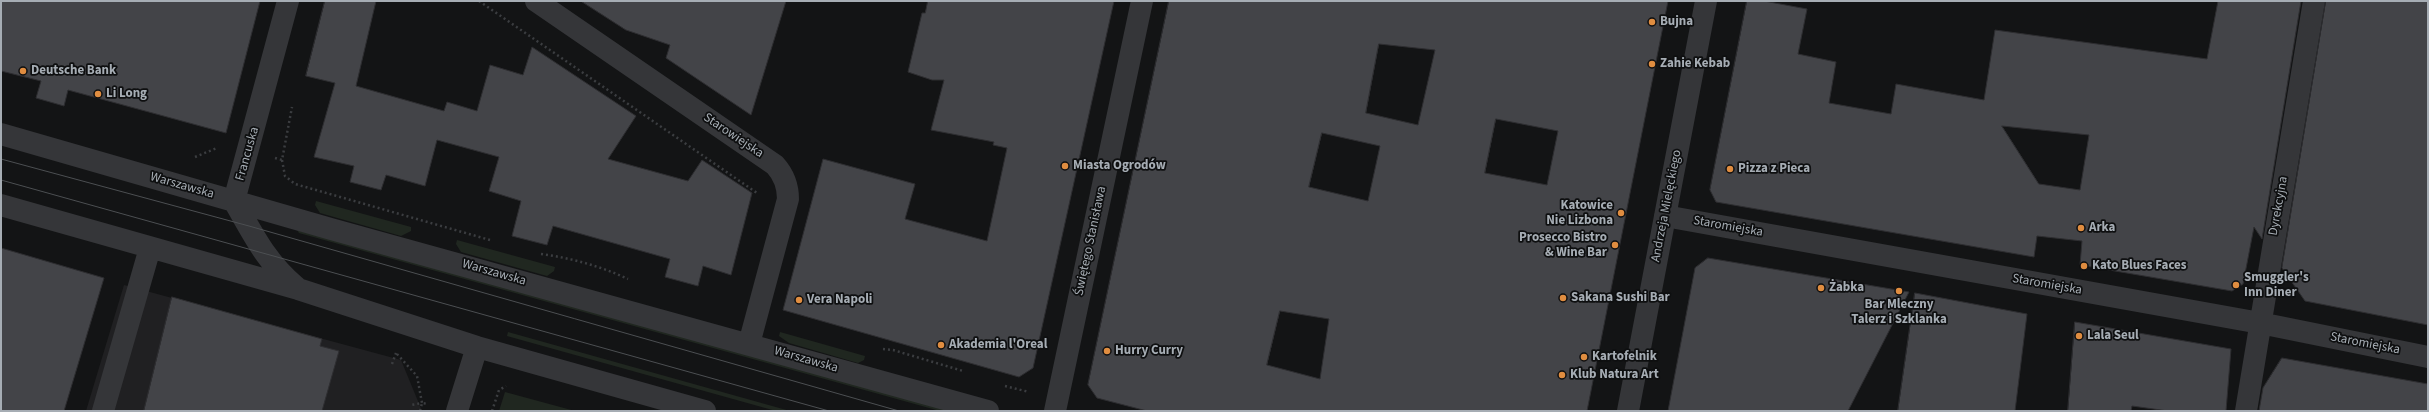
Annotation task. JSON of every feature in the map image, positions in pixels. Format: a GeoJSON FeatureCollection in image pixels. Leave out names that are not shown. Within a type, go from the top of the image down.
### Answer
{"type":"FeatureCollection","features":[{"type":"Feature","properties":{"kind":"street","name":"Francuska"},"geometry":{"type":"LineString","coordinates":[[234,201],[288,1]]}},
{"type":"Feature","properties":{"kind":"street","name":"Starowiejska"},"geometry":{"type":"LineString","coordinates":[[536,1],[775,165],[782,173],[787,183],[788,199],[750,344]]}},
{"type":"Feature","properties":{"kind":"street","name":"Świętego Stanisława"},"geometry":{"type":"LineString","coordinates":[[1057,405],[1142,1]]}},
{"type":"Feature","properties":{"kind":"street","name":"Andrzeja Mielęckiego"},"geometry":{"type":"LineString","coordinates":[[1628,411],[1706,1]]}},
{"type":"Feature","properties":{"kind":"street","name":"Dyrekcyjna"},"geometry":{"type":"LineString","coordinates":[[2246,411],[2314,1]]}},
{"type":"Feature","properties":{"kind":"street","name":"Warszawska"},"geometry":{"type":"LineString","coordinates":[[1,134],[234,201],[988,411]]}},
{"type":"Feature","properties":{"kind":"street"},"geometry":{"type":"LineString","coordinates":[[234,201],[263,253],[279,273],[298,289]]}},
{"type":"Feature","properties":{"kind":"street"},"geometry":{"type":"LineString","coordinates":[[1,205],[298,289],[476,347],[706,411]]}},
{"type":"Feature","properties":{"kind":"street","name":"Staromiejska"},"geometry":{"type":"LineString","coordinates":[[1665,216],[2260,323],[2428,357]]}},
{"type":"Feature","properties":{"kind":"street"},"geometry":{"type":"LineString","coordinates":[[103,411],[150,248]]}},
{"type":"Feature","properties":{"kind":"street"},"geometry":{"type":"LineString","coordinates":[[457,411],[476,347]]}},
{"type":"Feature","properties":{"kind":"path"},"geometry":{"type":"LineString","coordinates":[[480,1],[752,188],[758,195]]}},
{"type":"Feature","properties":{"kind":"path"},"geometry":{"type":"LineString","coordinates":[[190,156],[197,158],[224,145]]}},
{"type":"Feature","properties":{"kind":"path"},"geometry":{"type":"LineString","coordinates":[[282,160],[285,176],[295,184],[497,242]]}},
{"type":"Feature","properties":{"kind":"path"},"geometry":{"type":"LineString","coordinates":[[535,253],[555,255],[610,270],[629,279]]}},
{"type":"Feature","properties":{"kind":"path"},"geometry":{"type":"LineString","coordinates":[[878,349],[893,350],[968,374]]}},
{"type":"Feature","properties":{"kind":"path"},"geometry":{"type":"LineString","coordinates":[[392,364],[396,352]]}},
{"type":"Feature","properties":{"kind":"path"},"geometry":{"type":"LineString","coordinates":[[1001,385],[1057,405]]}},
{"type":"Feature","properties":{"kind":"path"},"geometry":{"type":"LineString","coordinates":[[411,406],[422,403]]}},
{"type":"Feature","properties":{"kind":"shaded area"},"geometry":{"type":"Polygon","coordinates":[[[316,201],[411,227],[411,231],[401,236],[320,213],[315,205],[316,201]]]}},
{"type":"Feature","properties":{"kind":"shaded area"},"geometry":{"type":"Polygon","coordinates":[[[297,230],[956,411],[940,411],[299,233],[297,230]]]}},
{"type":"Feature","properties":{"kind":"shaded area"},"geometry":{"type":"Polygon","coordinates":[[[457,240],[555,267],[554,271],[547,276],[461,252],[456,244],[457,240]]]}},
{"type":"Feature","properties":{"kind":"shaded area"},"geometry":{"type":"Polygon","coordinates":[[[124,285],[401,360],[422,411],[86,411],[124,285]]]}},
{"type":"Feature","properties":{"kind":"shaded area"},"geometry":{"type":"Polygon","coordinates":[[[508,332],[790,411],[776,411],[507,336],[508,332]]]}},
{"type":"Feature","properties":{"kind":"shaded area"},"geometry":{"type":"Polygon","coordinates":[[[780,332],[865,356],[864,360],[858,363],[789,343],[779,336],[780,332]]]}},
{"type":"Feature","properties":{"kind":"shaded area"},"geometry":{"type":"Polygon","coordinates":[[[505,392],[575,411],[499,411],[505,392]]]}},
{"type":"Feature","properties":{"kind":"building"},"geometry":{"type":"Polygon","coordinates":[[[1,1],[260,1],[226,133],[68,90],[64,106],[36,98],[41,81],[1,71],[1,1]]]}},
{"type":"Feature","properties":{"kind":"building"},"geometry":{"type":"Polygon","coordinates":[[[325,1],[376,1],[356,86],[444,111],[447,102],[477,111],[490,65],[523,75],[532,47],[636,116],[608,159],[688,181],[702,160],[752,193],[731,275],[703,266],[698,286],[665,277],[670,259],[553,226],[547,245],[512,236],[521,201],[489,191],[499,157],[437,140],[425,186],[386,175],[381,190],[350,182],[354,166],[314,157],[335,83],[306,76],[325,1]]]}},
{"type":"Feature","properties":{"kind":"building"},"geometry":{"type":"Polygon","coordinates":[[[581,1],[786,1],[751,115],[666,58],[670,45],[626,30],[581,1]]]}},
{"type":"Feature","properties":{"kind":"building"},"geometry":{"type":"Polygon","coordinates":[[[928,1],[1114,1],[1033,368],[1019,377],[783,310],[823,159],[915,184],[905,219],[987,241],[1007,148],[993,145],[994,142],[931,130],[944,80],[932,80],[908,72],[922,13],[925,13],[928,1]]]}},
{"type":"Feature","properties":{"kind":"building"},"geometry":{"type":"Polygon","coordinates":[[[1169,1],[1668,1],[1587,411],[1147,411],[1097,398],[1088,385],[1169,1]],[[1379,44],[1366,113],[1418,125],[1435,50],[1379,44]],[[1496,119],[1485,173],[1547,185],[1558,131],[1496,119]],[[1322,133],[1309,187],[1368,201],[1380,146],[1322,133]],[[1280,311],[1267,365],[1320,379],[1329,319],[1280,311]]]}},
{"type":"Feature","properties":{"kind":"building"},"geometry":{"type":"Polygon","coordinates":[[[1747,1],[1764,1],[1807,9],[1798,54],[1836,62],[1829,103],[1891,114],[1896,84],[1984,100],[1995,30],[2207,59],[2218,1],[2301,1],[2262,239],[2254,227],[2243,284],[2232,291],[2080,265],[2082,241],[2037,236],[2034,257],[1716,202],[1710,190],[1747,1]],[[2002,126],[2039,184],[2080,190],[2089,135],[2002,126]]]}},
{"type":"Feature","properties":{"kind":"building"},"geometry":{"type":"Polygon","coordinates":[[[2326,1],[2428,1],[2428,325],[2305,301],[2282,268],[2326,1]]]}},
{"type":"Feature","properties":{"kind":"building"},"geometry":{"type":"Polygon","coordinates":[[[1,248],[104,278],[64,411],[1,411],[1,248]]]}},
{"type":"Feature","properties":{"kind":"building"},"geometry":{"type":"Polygon","coordinates":[[[1708,258],[1909,292],[1848,411],[1668,411],[1695,268],[1708,258]]]}},
{"type":"Feature","properties":{"kind":"building"},"geometry":{"type":"Polygon","coordinates":[[[1915,293],[2027,314],[2015,411],[1898,411],[1915,293]]]}},
{"type":"Feature","properties":{"kind":"building"},"geometry":{"type":"Polygon","coordinates":[[[172,297],[322,339],[320,346],[339,351],[322,411],[144,411],[172,297]]]}},
{"type":"Feature","properties":{"kind":"building"},"geometry":{"type":"Polygon","coordinates":[[[2075,322],[2231,349],[2226,411],[2168,411],[2132,406],[2131,411],[2068,411],[2075,322]]]}},
{"type":"Feature","properties":{"kind":"building"},"geometry":{"type":"Polygon","coordinates":[[[2282,358],[2428,384],[2428,411],[2259,411],[2263,388],[2282,358]]]}},
{"type":"Feature","properties":{"kind":"tram line"},"geometry":{"type":"LineString","coordinates":[[1,159],[249,226],[899,411]]}},
{"type":"Feature","properties":{"kind":"tram line"},"geometry":{"type":"LineString","coordinates":[[1,180],[829,411]]}},
{"type":"Feature","properties":{"kind":"place","name":"Bujna"},"geometry":{"type":"Point","coordinates":[1652,22]}},
{"type":"Feature","properties":{"kind":"place","name":"Zahie Kebab"},"geometry":{"type":"Point","coordinates":[1652,64]}},
{"type":"Feature","properties":{"kind":"place","name":"Deutsche Bank"},"geometry":{"type":"Point","coordinates":[23,71]}},
{"type":"Feature","properties":{"kind":"place","name":"Li Long"},"geometry":{"type":"Point","coordinates":[98,94]}},
{"type":"Feature","properties":{"kind":"place","name":"Miasta Ogrodów"},"geometry":{"type":"Point","coordinates":[1065,166]}},
{"type":"Feature","properties":{"kind":"place","name":"Pizza z Pieca"},"geometry":{"type":"Point","coordinates":[1730,169]}},
{"type":"Feature","properties":{"kind":"place","name":"Katowice Nie Lizbona"},"geometry":{"type":"Point","coordinates":[1621,213]}},
{"type":"Feature","properties":{"kind":"place","name":"Arka"},"geometry":{"type":"Point","coordinates":[2081,228]}},
{"type":"Feature","properties":{"kind":"place","name":"Prosecco Bistro & Wine Bar"},"geometry":{"type":"Point","coordinates":[1615,245]}},
{"type":"Feature","properties":{"kind":"place","name":"Kato Blues Faces"},"geometry":{"type":"Point","coordinates":[2084,266]}},
{"type":"Feature","properties":{"kind":"place","name":"Smuggler's Inn Diner"},"geometry":{"type":"Point","coordinates":[2236,285]}},
{"type":"Feature","properties":{"kind":"place","name":"Żabka"},"geometry":{"type":"Point","coordinates":[1821,288]}},
{"type":"Feature","properties":{"kind":"place","name":"Bar Mleczny Talerz i Szklanka"},"geometry":{"type":"Point","coordinates":[1899,291]}},
{"type":"Feature","properties":{"kind":"place","name":"Sakana Sushi Bar"},"geometry":{"type":"Point","coordinates":[1563,298]}},
{"type":"Feature","properties":{"kind":"place","name":"Vera Napoli"},"geometry":{"type":"Point","coordinates":[799,300]}},
{"type":"Feature","properties":{"kind":"place","name":"Lala Seul"},"geometry":{"type":"Point","coordinates":[2079,336]}},
{"type":"Feature","properties":{"kind":"place","name":"Akademia l'Oreal"},"geometry":{"type":"Point","coordinates":[941,345]}},
{"type":"Feature","properties":{"kind":"place","name":"Hurry Curry"},"geometry":{"type":"Point","coordinates":[1107,351]}},
{"type":"Feature","properties":{"kind":"place","name":"Kartofelnik"},"geometry":{"type":"Point","coordinates":[1584,357]}},
{"type":"Feature","properties":{"kind":"place","name":"Klub Natura Art"},"geometry":{"type":"Point","coordinates":[1562,375]}}]}
